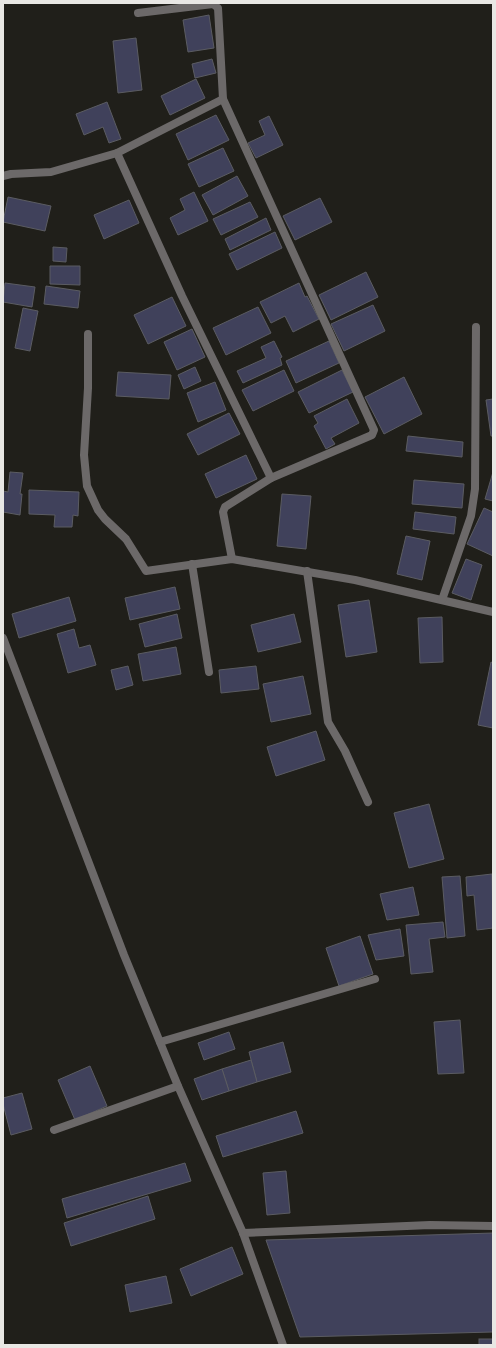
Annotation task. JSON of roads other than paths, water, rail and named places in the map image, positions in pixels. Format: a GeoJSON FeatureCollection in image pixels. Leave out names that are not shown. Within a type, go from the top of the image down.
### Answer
{"type":"FeatureCollection","features":[{"type":"Feature","properties":{"kind":"street"},"geometry":{"type":"LineString","coordinates":[[138,13],[213,4],[218,8],[223,99],[374,430],[372,435],[271,478],[225,507],[223,512],[232,559]]}},
{"type":"Feature","properties":{"kind":"street"},"geometry":{"type":"LineString","coordinates":[[3,176],[11,174],[51,172],[117,153],[223,99]]}},
{"type":"Feature","properties":{"kind":"street"},"geometry":{"type":"LineString","coordinates":[[117,153],[182,296],[271,478]]}},
{"type":"Feature","properties":{"kind":"street"},"geometry":{"type":"LineString","coordinates":[[442,600],[471,516],[475,489],[476,327]]}},
{"type":"Feature","properties":{"kind":"street"},"geometry":{"type":"LineString","coordinates":[[88,334],[88,388],[84,455],[87,486],[98,510],[126,540],[146,571],[232,559],[355,580],[493,612]]}},
{"type":"Feature","properties":{"kind":"street"},"geometry":{"type":"LineString","coordinates":[[192,564],[209,672]]}},
{"type":"Feature","properties":{"kind":"street"},"geometry":{"type":"LineString","coordinates":[[307,571],[328,722],[345,751],[368,802]]}},
{"type":"Feature","properties":{"kind":"street"},"geometry":{"type":"LineString","coordinates":[[3,638],[124,955],[178,1086],[243,1233],[283,1345]]}},
{"type":"Feature","properties":{"kind":"street"},"geometry":{"type":"LineString","coordinates":[[160,1042],[375,979]]}},
{"type":"Feature","properties":{"kind":"street"},"geometry":{"type":"LineString","coordinates":[[54,1130],[178,1086]]}},
{"type":"Feature","properties":{"kind":"street"},"geometry":{"type":"LineString","coordinates":[[243,1233],[430,1224],[493,1226]]}}]}
